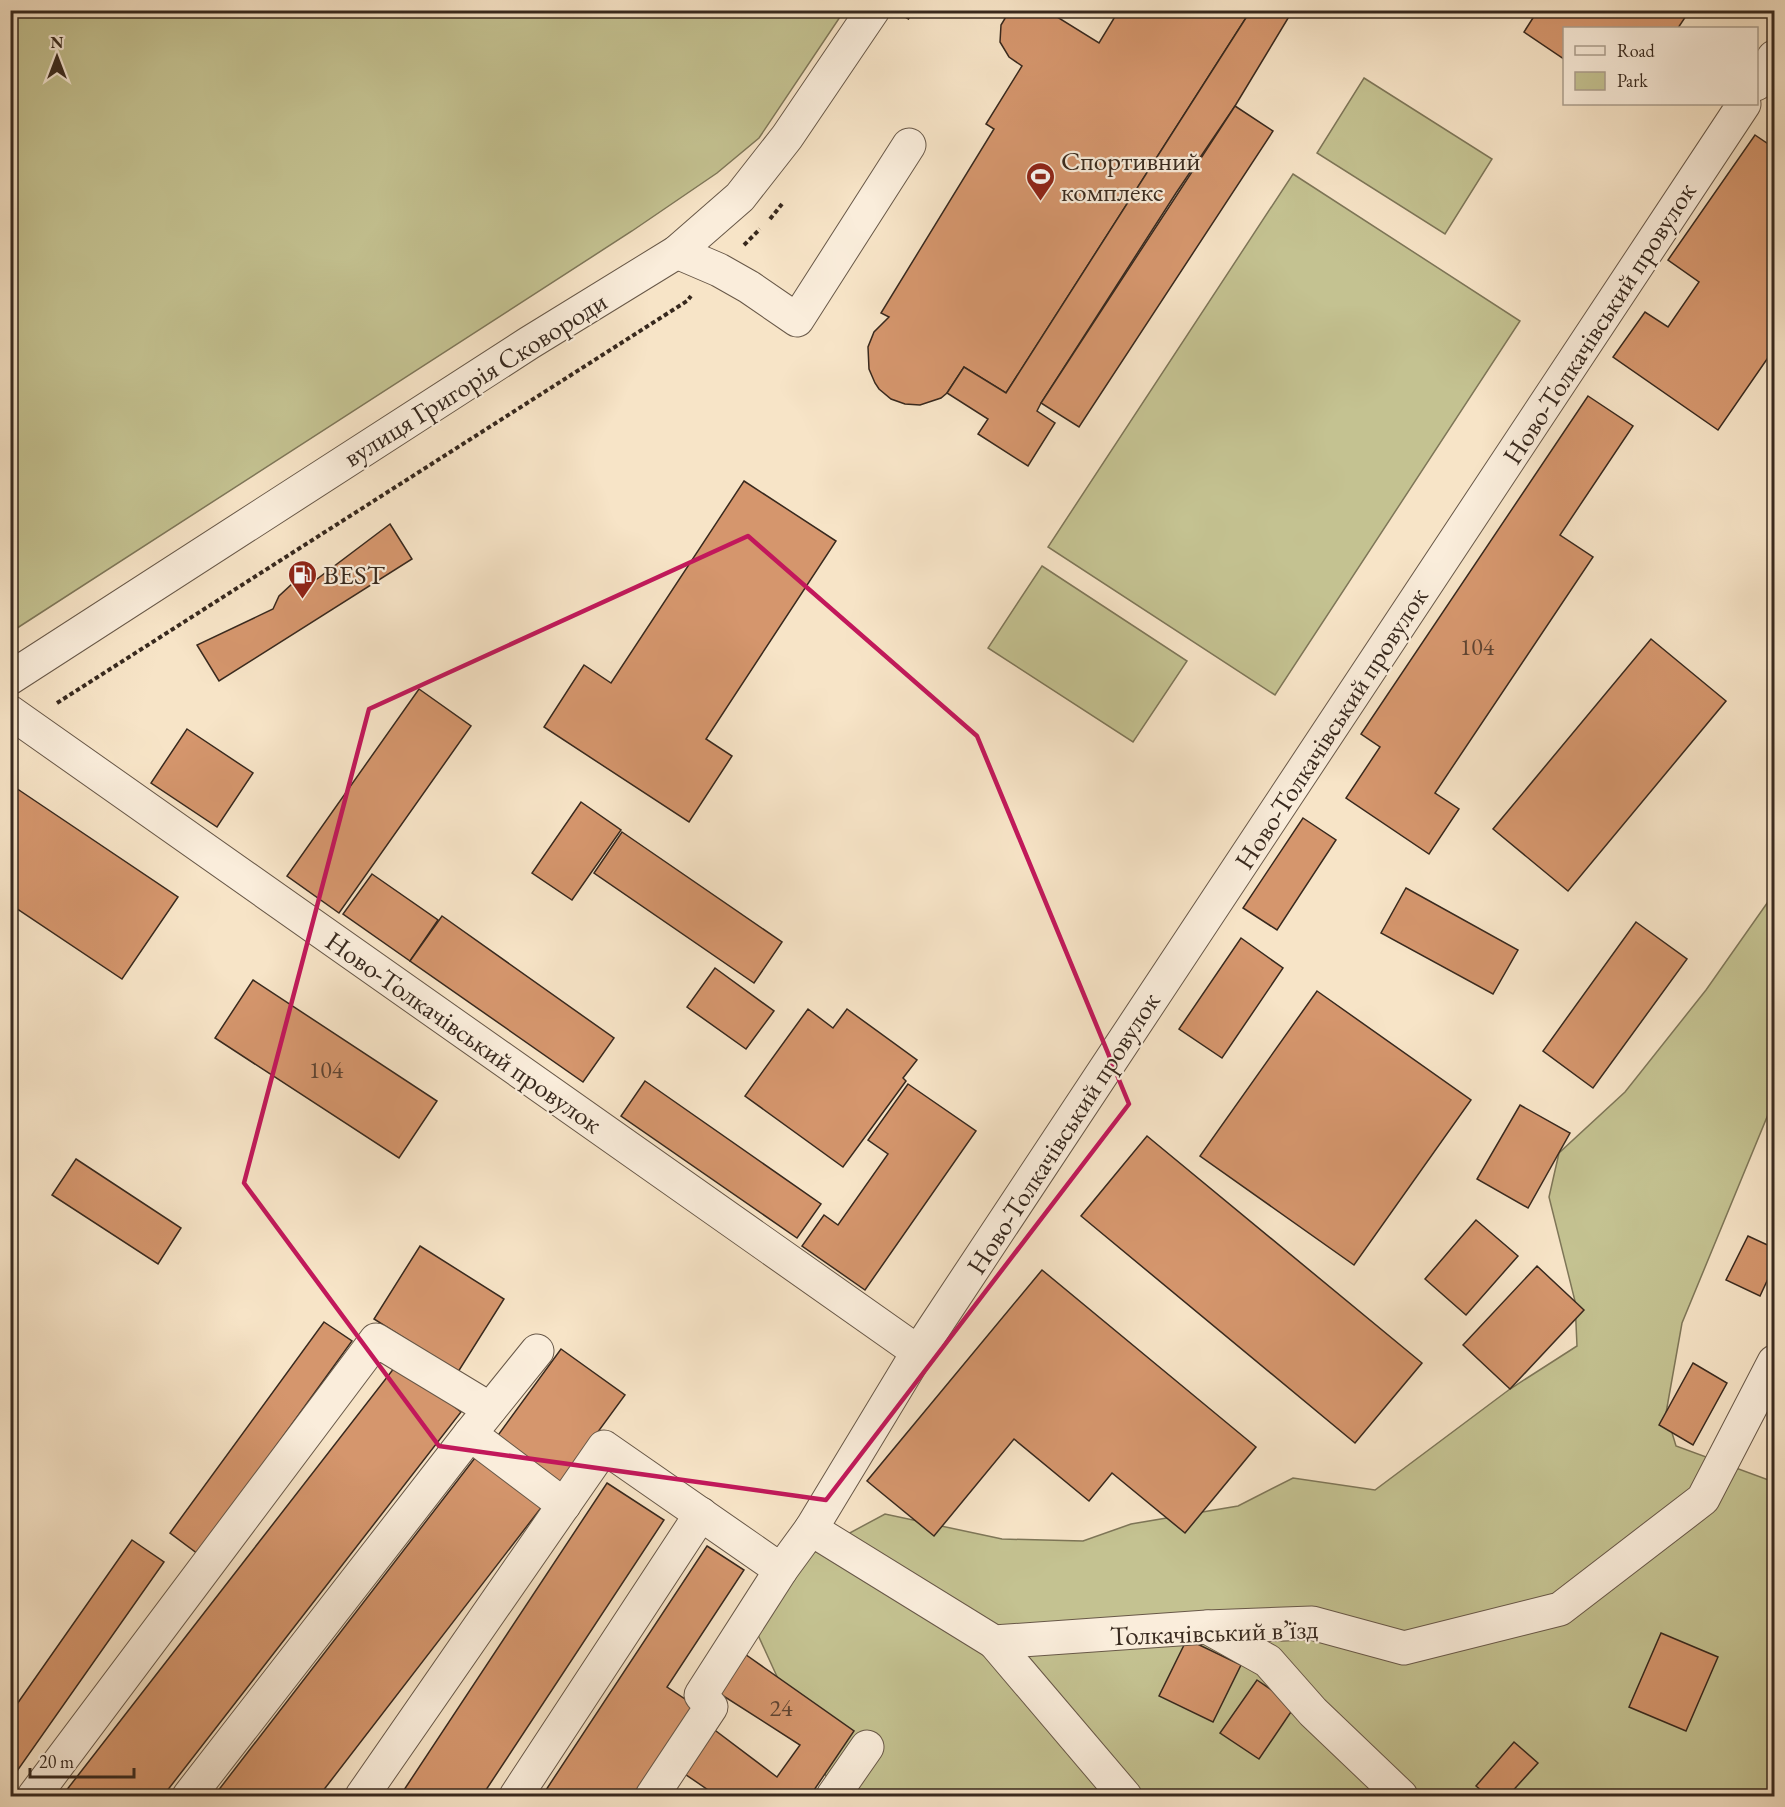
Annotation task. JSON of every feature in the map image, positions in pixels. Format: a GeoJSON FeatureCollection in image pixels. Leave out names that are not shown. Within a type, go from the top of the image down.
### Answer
{"type":"FeatureCollection","features":[{"type":"Feature","properties":{"kind":"street","name":"вулиця Григорія Сковороди"},"geometry":{"type":"LineString","coordinates":[[10,678],[529,343],[676,252],[740,197],[787,137],[873,10]]}},
{"type":"Feature","properties":{"kind":"street"},"geometry":{"type":"LineString","coordinates":[[1758,81],[1774,57]]}},
{"type":"Feature","properties":{"kind":"street","name":"Ново-Толкачівський провулок"},"geometry":{"type":"LineString","coordinates":[[652,1797],[711,1707],[701,1695],[781,1570],[811,1529],[918,1352],[1743,105]]}},
{"type":"Feature","properties":{"kind":"street"},"geometry":{"type":"LineString","coordinates":[[676,252],[729,275],[797,320],[909,145]]}},
{"type":"Feature","properties":{"kind":"street","name":"Ново-Толкачівський провулок"},"geometry":{"type":"LineString","coordinates":[[10,712],[918,1352]]}},
{"type":"Feature","properties":{"kind":"street"},"geometry":{"type":"LineString","coordinates":[[34,1797],[376,1340],[480,1422],[564,1504]]}},
{"type":"Feature","properties":{"kind":"street"},"geometry":{"type":"LineString","coordinates":[[189,1797],[537,1351]]}},
{"type":"Feature","properties":{"kind":"street","name":"Толкачівський в’їзд"},"geometry":{"type":"LineString","coordinates":[[994,1642],[1208,1627],[1312,1623],[1404,1648],[1560,1610],[1703,1499],[1774,1362]]}},
{"type":"Feature","properties":{"kind":"street"},"geometry":{"type":"LineString","coordinates":[[362,1797],[604,1447],[781,1570]]}},
{"type":"Feature","properties":{"kind":"street"},"geometry":{"type":"LineString","coordinates":[[516,1797],[701,1514]]}},
{"type":"Feature","properties":{"kind":"street"},"geometry":{"type":"LineString","coordinates":[[811,1529],[994,1642],[1125,1797]]}},
{"type":"Feature","properties":{"kind":"street"},"geometry":{"type":"LineString","coordinates":[[1208,1627],[1268,1661],[1313,1712],[1401,1797]]}},
{"type":"Feature","properties":{"kind":"street"},"geometry":{"type":"LineString","coordinates":[[833,1797],[867,1747]]}},
{"type":"Feature","properties":{"kind":"highlighted area"},"geometry":{"type":"Polygon","coordinates":[[[748,536],[977,736],[1129,1104],[826,1500],[439,1446],[244,1183],[369,709],[748,536]]]}},
{"type":"Feature","properties":{"kind":"green space"},"geometry":{"type":"Polygon","coordinates":[[[11,10],[844,11],[759,138],[717,173],[632,231],[11,632],[11,10]]]}},
{"type":"Feature","properties":{"kind":"green space"},"geometry":{"type":"Polygon","coordinates":[[[1364,78],[1492,159],[1445,234],[1317,153],[1364,78]]]}},
{"type":"Feature","properties":{"kind":"green space"},"geometry":{"type":"Polygon","coordinates":[[[1293,174],[1520,321],[1275,695],[1048,547],[1293,174]]]}},
{"type":"Feature","properties":{"kind":"green space"},"geometry":{"type":"Polygon","coordinates":[[[1042,566],[1187,661],[1133,742],[988,648],[1042,566]]]}},
{"type":"Feature","properties":{"kind":"green space"},"geometry":{"type":"Polygon","coordinates":[[[1774,763],[1774,1100],[1682,1323],[1666,1413],[1676,1446],[1774,1482],[1774,1796],[836,1796],[758,1635],[781,1570],[885,1514],[1002,1539],[1083,1541],[1131,1524],[1238,1506],[1293,1478],[1375,1490],[1510,1389],[1577,1346],[1575,1301],[1549,1197],[1559,1153],[1625,1092],[1706,990],[1770,899],[1774,763]]]}},
{"type":"Feature","properties":{"kind":"building","name":"Спортивний комплекс"},"geometry":{"type":"Polygon","coordinates":[[[1013,10],[1046,10],[1099,43],[1119,10],[1251,10],[1006,393],[964,367],[947,393],[941,398],[920,405],[905,404],[891,399],[875,383],[869,369],[868,347],[874,332],[889,317],[881,313],[994,129],[986,124],[1022,66],[1009,57],[1000,42],[1001,25],[1013,10]]]}},
{"type":"Feature","properties":{"kind":"building"},"geometry":{"type":"Polygon","coordinates":[[[1251,10],[1293,10],[1235,106],[1176,193],[1041,403],[1037,411],[1055,423],[1028,466],[978,434],[988,419],[947,393],[964,367],[1006,393],[1251,10]]]}},
{"type":"Feature","properties":{"kind":"building"},"geometry":{"type":"Polygon","coordinates":[[[1538,10],[1690,10],[1679,27],[1563,27],[1563,58],[1524,32],[1538,10]]]}},
{"type":"Feature","properties":{"kind":"building"},"geometry":{"type":"Polygon","coordinates":[[[1235,106],[1273,131],[1079,427],[1041,403],[1235,106]]]}},
{"type":"Feature","properties":{"kind":"building"},"geometry":{"type":"Polygon","coordinates":[[[1755,135],[1774,148],[1774,349],[1718,430],[1613,357],[1645,312],[1668,327],[1699,282],[1668,260],[1755,135]]]}},
{"type":"Feature","properties":{"kind":"building"},"geometry":{"type":"Polygon","coordinates":[[[1588,396],[1633,426],[1560,535],[1593,557],[1435,793],[1459,809],[1429,854],[1346,798],[1380,747],[1361,734],[1588,396]]]}},
{"type":"Feature","properties":{"kind":"building"},"geometry":{"type":"Polygon","coordinates":[[[744,481],[836,541],[706,739],[732,756],[689,822],[544,727],[584,665],[611,683],[744,481]]]}},
{"type":"Feature","properties":{"kind":"building"},"geometry":{"type":"Polygon","coordinates":[[[390,524],[412,559],[219,681],[197,645],[273,609],[279,596],[292,584],[302,580],[317,579],[390,524]]]}},
{"type":"Feature","properties":{"kind":"building"},"geometry":{"type":"Polygon","coordinates":[[[1651,639],[1726,701],[1568,891],[1493,829],[1651,639]]]}},
{"type":"Feature","properties":{"kind":"building"},"geometry":{"type":"Polygon","coordinates":[[[419,689],[471,726],[339,913],[287,876],[419,689]]]}},
{"type":"Feature","properties":{"kind":"building"},"geometry":{"type":"Polygon","coordinates":[[[187,729],[253,773],[217,827],[151,783],[187,729]]]}},
{"type":"Feature","properties":{"kind":"building"},"geometry":{"type":"Polygon","coordinates":[[[10,784],[178,897],[122,979],[10,904],[10,784]]]}},
{"type":"Feature","properties":{"kind":"building"},"geometry":{"type":"Polygon","coordinates":[[[581,802],[621,830],[572,900],[532,873],[581,802]]]}},
{"type":"Feature","properties":{"kind":"building"},"geometry":{"type":"Polygon","coordinates":[[[1303,818],[1336,840],[1277,930],[1243,908],[1303,818]]]}},
{"type":"Feature","properties":{"kind":"building"},"geometry":{"type":"Polygon","coordinates":[[[622,832],[782,942],[754,983],[594,873],[622,832]]]}},
{"type":"Feature","properties":{"kind":"building"},"geometry":{"type":"Polygon","coordinates":[[[372,874],[438,920],[410,961],[343,914],[372,874]]]}},
{"type":"Feature","properties":{"kind":"building"},"geometry":{"type":"Polygon","coordinates":[[[1406,888],[1518,950],[1493,994],[1381,933],[1406,888]]]}},
{"type":"Feature","properties":{"kind":"building"},"geometry":{"type":"Polygon","coordinates":[[[442,916],[614,1038],[583,1082],[410,961],[442,916]]]}},
{"type":"Feature","properties":{"kind":"building"},"geometry":{"type":"Polygon","coordinates":[[[1636,922],[1687,959],[1593,1088],[1543,1051],[1636,922]]]}},
{"type":"Feature","properties":{"kind":"building"},"geometry":{"type":"Polygon","coordinates":[[[1241,938],[1283,968],[1222,1058],[1179,1029],[1241,938]]]}},
{"type":"Feature","properties":{"kind":"building"},"geometry":{"type":"Polygon","coordinates":[[[715,968],[774,1011],[746,1049],[687,1007],[715,968]]]}},
{"type":"Feature","properties":{"kind":"building"},"geometry":{"type":"Polygon","coordinates":[[[253,980],[437,1101],[399,1158],[215,1038],[253,980]]]}},
{"type":"Feature","properties":{"kind":"building"},"geometry":{"type":"Polygon","coordinates":[[[1317,991],[1471,1100],[1354,1265],[1200,1156],[1317,991]]]}},
{"type":"Feature","properties":{"kind":"building"},"geometry":{"type":"Polygon","coordinates":[[[808,1009],[833,1028],[847,1009],[917,1060],[903,1078],[906,1081],[843,1167],[745,1096],[808,1009]]]}},
{"type":"Feature","properties":{"kind":"building"},"geometry":{"type":"Polygon","coordinates":[[[645,1081],[821,1204],[797,1238],[621,1116],[645,1081]]]}},
{"type":"Feature","properties":{"kind":"building"},"geometry":{"type":"Polygon","coordinates":[[[908,1084],[976,1131],[865,1290],[802,1246],[824,1215],[838,1225],[888,1154],[868,1140],[908,1084]]]}},
{"type":"Feature","properties":{"kind":"building"},"geometry":{"type":"Polygon","coordinates":[[[1520,1105],[1570,1133],[1528,1208],[1477,1179],[1520,1105]]]}},
{"type":"Feature","properties":{"kind":"building"},"geometry":{"type":"Polygon","coordinates":[[[1147,1136],[1422,1363],[1355,1443],[1081,1216],[1147,1136]]]}},
{"type":"Feature","properties":{"kind":"building"},"geometry":{"type":"Polygon","coordinates":[[[76,1159],[181,1228],[158,1264],[52,1195],[76,1159]]]}},
{"type":"Feature","properties":{"kind":"building"},"geometry":{"type":"Polygon","coordinates":[[[1476,1220],[1518,1256],[1466,1315],[1425,1279],[1476,1220]]]}},
{"type":"Feature","properties":{"kind":"building"},"geometry":{"type":"Polygon","coordinates":[[[1748,1236],[1774,1248],[1774,1266],[1760,1296],[1726,1280],[1748,1236]]]}},
{"type":"Feature","properties":{"kind":"building"},"geometry":{"type":"Polygon","coordinates":[[[420,1246],[504,1299],[458,1372],[374,1319],[420,1246]]]}},
{"type":"Feature","properties":{"kind":"building"},"geometry":{"type":"Polygon","coordinates":[[[1537,1266],[1584,1310],[1510,1389],[1463,1345],[1537,1266]]]}},
{"type":"Feature","properties":{"kind":"building"},"geometry":{"type":"Polygon","coordinates":[[[1042,1270],[1256,1447],[1185,1533],[1112,1473],[1089,1501],[1014,1439],[934,1536],[867,1481],[1042,1270]]]}},
{"type":"Feature","properties":{"kind":"building"},"geometry":{"type":"Polygon","coordinates":[[[324,1322],[352,1341],[198,1554],[170,1533],[324,1322]]]}},
{"type":"Feature","properties":{"kind":"building"},"geometry":{"type":"Polygon","coordinates":[[[561,1349],[625,1395],[559,1485],[496,1438],[561,1349]]]}},
{"type":"Feature","properties":{"kind":"building"},"geometry":{"type":"Polygon","coordinates":[[[398,1363],[461,1412],[163,1796],[62,1796],[398,1363]]]}},
{"type":"Feature","properties":{"kind":"building"},"geometry":{"type":"Polygon","coordinates":[[[1693,1363],[1727,1383],[1693,1445],[1659,1425],[1693,1363]]]}},
{"type":"Feature","properties":{"kind":"building"},"geometry":{"type":"Polygon","coordinates":[[[478,1454],[544,1504],[319,1796],[214,1796],[478,1454]]]}},
{"type":"Feature","properties":{"kind":"building"},"geometry":{"type":"Polygon","coordinates":[[[607,1483],[664,1520],[482,1796],[400,1796],[607,1483]]]}},
{"type":"Feature","properties":{"kind":"building"},"geometry":{"type":"Polygon","coordinates":[[[132,1540],[164,1562],[10,1781],[10,1714],[132,1540]]]}},
{"type":"Feature","properties":{"kind":"building"},"geometry":{"type":"Polygon","coordinates":[[[707,1546],[744,1570],[667,1687],[697,1707],[638,1796],[542,1796],[707,1546]]]}},
{"type":"Feature","properties":{"kind":"building"},"geometry":{"type":"Polygon","coordinates":[[[1661,1633],[1718,1657],[1686,1731],[1629,1707],[1661,1633]]]}},
{"type":"Feature","properties":{"kind":"building"},"geometry":{"type":"Polygon","coordinates":[[[1187,1639],[1241,1665],[1213,1722],[1159,1696],[1187,1639]]]}},
{"type":"Feature","properties":{"kind":"building"},"geometry":{"type":"Polygon","coordinates":[[[742,1652],[854,1731],[810,1796],[717,1796],[676,1768],[708,1725],[777,1777],[800,1745],[714,1690],[742,1652]]]}},
{"type":"Feature","properties":{"kind":"building"},"geometry":{"type":"Polygon","coordinates":[[[1257,1680],[1295,1706],[1259,1759],[1220,1733],[1257,1680]]]}},
{"type":"Feature","properties":{"kind":"building"},"geometry":{"type":"Polygon","coordinates":[[[1514,1742],[1538,1763],[1508,1796],[1488,1796],[1476,1786],[1514,1742]]]}},
{"type":"Feature","properties":{"kind":"place","name":"Спортивний комплекс"},"geometry":{"type":"Point","coordinates":[1040,202]}},
{"type":"Feature","properties":{"kind":"place","name":"BEST"},"geometry":{"type":"Point","coordinates":[302,600]}}]}
